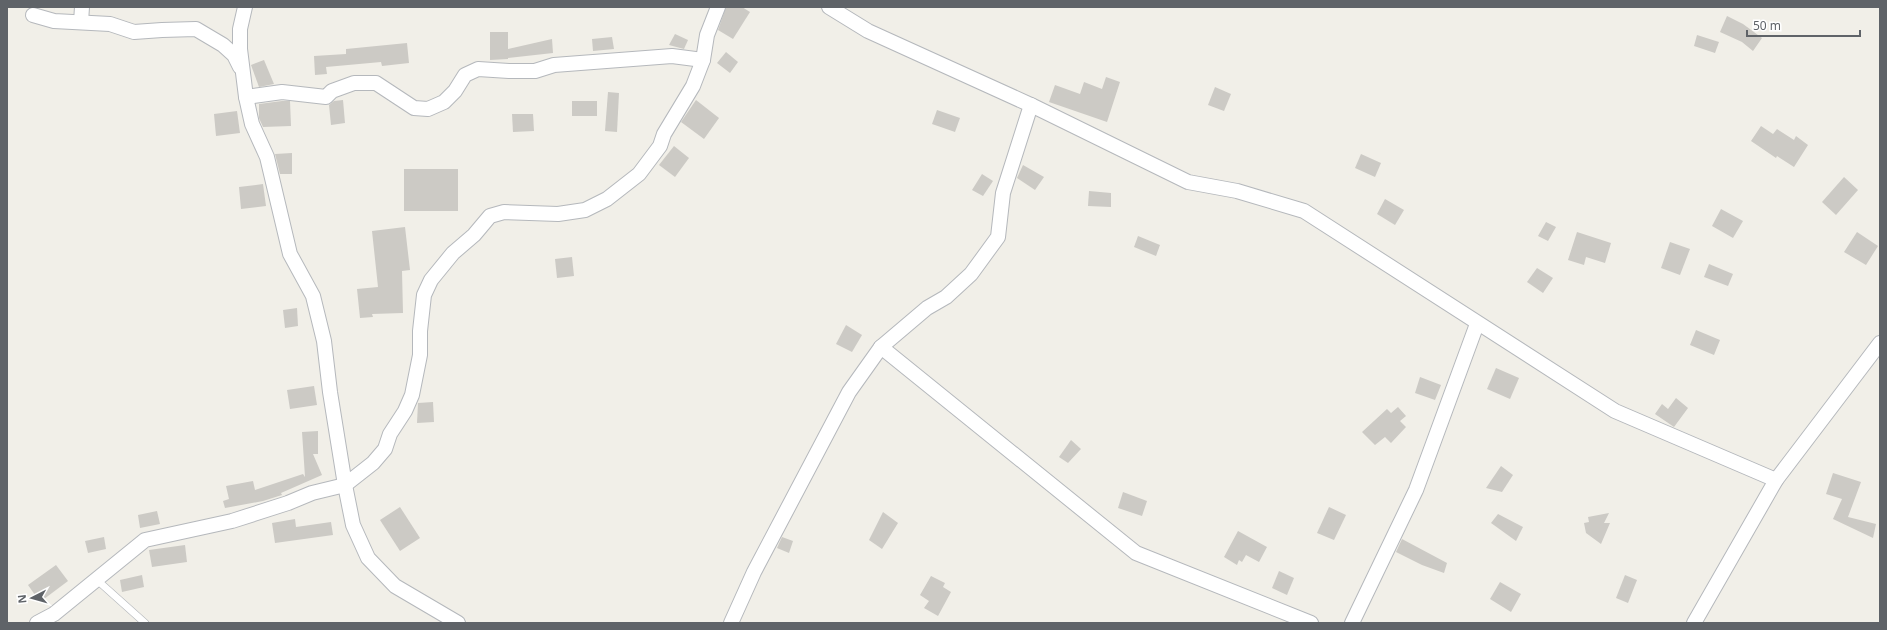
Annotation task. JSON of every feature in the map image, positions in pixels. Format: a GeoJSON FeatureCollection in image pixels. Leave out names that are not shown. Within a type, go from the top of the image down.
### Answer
{"type":"FeatureCollection","features":[{"type":"Feature","properties":{"kind":"street"},"geometry":{"type":"LineString","coordinates":[[82,7],[82,22]]}},
{"type":"Feature","properties":{"kind":"street"},"geometry":{"type":"LineString","coordinates":[[245,7],[240,29],[242,69],[246,98],[252,124],[267,157],[290,254],[313,296],[324,342],[330,392],[353,524],[368,558],[395,586],[458,623]]}},
{"type":"Feature","properties":{"kind":"street"},"geometry":{"type":"LineString","coordinates":[[37,623],[54,614],[145,540],[232,521],[288,503],[312,493],[345,485],[379,457],[385,449],[390,434],[406,411],[412,395],[420,355],[420,331],[424,295],[431,280],[453,254],[490,216],[504,212],[531,212],[547,215],[570,213],[591,208],[607,199],[639,174],[654,155],[693,86],[703,60],[707,35],[718,7]]}},
{"type":"Feature","properties":{"kind":"street"},"geometry":{"type":"LineString","coordinates":[[829,7],[868,31],[1031,105],[1188,182],[1237,191],[1304,211],[1615,412],[1776,480]]}},
{"type":"Feature","properties":{"kind":"street"},"geometry":{"type":"LineString","coordinates":[[34,15],[54,21],[110,24],[134,32],[196,30],[223,45],[234,55],[242,69]]}},
{"type":"Feature","properties":{"kind":"street"},"geometry":{"type":"LineString","coordinates":[[246,98],[282,92],[326,97],[332,91],[354,83],[376,83],[414,108],[428,109],[444,102],[456,91],[465,75],[478,69],[535,71],[554,65],[672,56],[703,60]]}},
{"type":"Feature","properties":{"kind":"street"},"geometry":{"type":"LineString","coordinates":[[731,623],[754,572],[849,392],[881,347],[927,308],[946,297],[966,279],[998,237],[1003,193],[1031,105]]}},
{"type":"Feature","properties":{"kind":"street"},"geometry":{"type":"LineString","coordinates":[[1352,623],[1416,490],[1477,324]]}},
{"type":"Feature","properties":{"kind":"street"},"geometry":{"type":"LineString","coordinates":[[1694,623],[1776,480],[1880,343]]}},
{"type":"Feature","properties":{"kind":"street"},"geometry":{"type":"LineString","coordinates":[[881,347],[1136,553],[1311,623]]}},
{"type":"Feature","properties":{"kind":"lane"},"geometry":{"type":"LineString","coordinates":[[97,580],[145,623]]}},
{"type":"Feature","properties":{"kind":"building"},"geometry":{"type":"Polygon","coordinates":[[[726,7],[742,7],[750,12],[733,39],[718,30],[726,7]]]}},
{"type":"Feature","properties":{"kind":"building"},"geometry":{"type":"Polygon","coordinates":[[[1727,16],[1743,24],[1762,38],[1753,51],[1742,42],[1720,32],[1727,16]]]}},
{"type":"Feature","properties":{"kind":"building"},"geometry":{"type":"Polygon","coordinates":[[[490,32],[508,32],[508,49],[552,39],[553,53],[490,60],[490,32]]]}},
{"type":"Feature","properties":{"kind":"building"},"geometry":{"type":"Polygon","coordinates":[[[675,34],[688,40],[684,49],[669,45],[675,34]]]}},
{"type":"Feature","properties":{"kind":"building"},"geometry":{"type":"Polygon","coordinates":[[[1697,35],[1719,42],[1715,53],[1694,46],[1697,35]]]}},
{"type":"Feature","properties":{"kind":"building"},"geometry":{"type":"Polygon","coordinates":[[[612,37],[614,49],[593,51],[592,39],[612,37]]]}},
{"type":"Feature","properties":{"kind":"building"},"geometry":{"type":"Polygon","coordinates":[[[407,43],[409,63],[382,66],[381,62],[326,67],[327,74],[315,75],[314,56],[346,54],[346,49],[407,43]]]}},
{"type":"Feature","properties":{"kind":"building"},"geometry":{"type":"Polygon","coordinates":[[[726,52],[738,62],[730,73],[717,63],[726,52]]]}},
{"type":"Feature","properties":{"kind":"building"},"geometry":{"type":"Polygon","coordinates":[[[264,60],[274,84],[259,87],[251,65],[264,60]]]}},
{"type":"Feature","properties":{"kind":"building"},"geometry":{"type":"Polygon","coordinates":[[[1106,77],[1120,82],[1107,122],[1049,102],[1055,85],[1080,94],[1084,82],[1102,89],[1106,77]]]}},
{"type":"Feature","properties":{"kind":"building"},"geometry":{"type":"Polygon","coordinates":[[[1215,87],[1231,94],[1224,111],[1208,105],[1215,87]]]}},
{"type":"Feature","properties":{"kind":"building"},"geometry":{"type":"Polygon","coordinates":[[[608,92],[619,93],[617,132],[605,131],[608,92]]]}},
{"type":"Feature","properties":{"kind":"building"},"geometry":{"type":"Polygon","coordinates":[[[343,100],[345,123],[331,125],[329,105],[334,101],[343,100]]]}},
{"type":"Feature","properties":{"kind":"building"},"geometry":{"type":"Polygon","coordinates":[[[696,100],[719,118],[704,139],[681,122],[696,100]]]}},
{"type":"Feature","properties":{"kind":"building"},"geometry":{"type":"Polygon","coordinates":[[[290,101],[291,126],[263,127],[259,118],[259,104],[290,101]]]}},
{"type":"Feature","properties":{"kind":"building"},"geometry":{"type":"Polygon","coordinates":[[[572,101],[597,101],[597,116],[572,116],[572,101]]]}},
{"type":"Feature","properties":{"kind":"building"},"geometry":{"type":"Polygon","coordinates":[[[937,110],[960,118],[955,132],[932,124],[937,110]]]}},
{"type":"Feature","properties":{"kind":"building"},"geometry":{"type":"Polygon","coordinates":[[[237,111],[240,133],[216,136],[214,114],[237,111]]]}},
{"type":"Feature","properties":{"kind":"building"},"geometry":{"type":"Polygon","coordinates":[[[512,114],[533,114],[534,131],[513,132],[512,114]]]}},
{"type":"Feature","properties":{"kind":"building"},"geometry":{"type":"Polygon","coordinates":[[[1761,126],[1773,134],[1777,129],[1794,140],[1796,136],[1808,145],[1794,167],[1777,156],[1776,158],[1751,141],[1761,126]]]}},
{"type":"Feature","properties":{"kind":"building"},"geometry":{"type":"Polygon","coordinates":[[[674,146],[689,158],[675,177],[659,165],[674,146]]]}},
{"type":"Feature","properties":{"kind":"building"},"geometry":{"type":"Polygon","coordinates":[[[292,153],[292,174],[280,174],[275,154],[292,153]]]}},
{"type":"Feature","properties":{"kind":"building"},"geometry":{"type":"Polygon","coordinates":[[[1361,154],[1381,163],[1375,177],[1355,168],[1361,154]]]}},
{"type":"Feature","properties":{"kind":"building"},"geometry":{"type":"Polygon","coordinates":[[[1023,165],[1044,177],[1035,190],[1017,178],[1023,165]]]}},
{"type":"Feature","properties":{"kind":"building"},"geometry":{"type":"Polygon","coordinates":[[[404,169],[458,169],[458,211],[404,211],[404,169]]]}},
{"type":"Feature","properties":{"kind":"building"},"geometry":{"type":"Polygon","coordinates":[[[982,174],[993,181],[983,196],[972,190],[982,174]]]}},
{"type":"Feature","properties":{"kind":"building"},"geometry":{"type":"Polygon","coordinates":[[[1844,177],[1858,190],[1836,215],[1822,202],[1844,177]]]}},
{"type":"Feature","properties":{"kind":"building"},"geometry":{"type":"Polygon","coordinates":[[[263,184],[266,206],[241,209],[239,187],[263,184]]]}},
{"type":"Feature","properties":{"kind":"building"},"geometry":{"type":"Polygon","coordinates":[[[1089,191],[1111,193],[1111,207],[1088,206],[1089,191]]]}},
{"type":"Feature","properties":{"kind":"building"},"geometry":{"type":"Polygon","coordinates":[[[1385,199],[1404,210],[1395,225],[1377,214],[1385,199]]]}},
{"type":"Feature","properties":{"kind":"building"},"geometry":{"type":"Polygon","coordinates":[[[1721,209],[1743,221],[1733,238],[1712,226],[1721,209]]]}},
{"type":"Feature","properties":{"kind":"building"},"geometry":{"type":"Polygon","coordinates":[[[1546,222],[1556,227],[1548,241],[1538,236],[1546,222]]]}},
{"type":"Feature","properties":{"kind":"building"},"geometry":{"type":"Polygon","coordinates":[[[405,227],[410,270],[402,271],[403,313],[372,314],[373,317],[360,318],[357,289],[378,287],[372,231],[405,227]]]}},
{"type":"Feature","properties":{"kind":"building"},"geometry":{"type":"Polygon","coordinates":[[[1577,232],[1611,243],[1605,263],[1586,257],[1584,265],[1568,260],[1577,232]]]}},
{"type":"Feature","properties":{"kind":"building"},"geometry":{"type":"Polygon","coordinates":[[[1857,232],[1878,246],[1866,265],[1844,252],[1857,232]]]}},
{"type":"Feature","properties":{"kind":"building"},"geometry":{"type":"Polygon","coordinates":[[[1138,236],[1160,245],[1156,256],[1134,247],[1138,236]]]}},
{"type":"Feature","properties":{"kind":"building"},"geometry":{"type":"Polygon","coordinates":[[[1670,242],[1690,249],[1680,275],[1661,268],[1670,242]]]}},
{"type":"Feature","properties":{"kind":"building"},"geometry":{"type":"Polygon","coordinates":[[[572,257],[574,276],[557,278],[555,259],[572,257]]]}},
{"type":"Feature","properties":{"kind":"building"},"geometry":{"type":"Polygon","coordinates":[[[1709,264],[1733,274],[1728,286],[1704,277],[1709,264]]]}},
{"type":"Feature","properties":{"kind":"building"},"geometry":{"type":"Polygon","coordinates":[[[1537,268],[1553,278],[1543,293],[1527,282],[1537,268]]]}},
{"type":"Feature","properties":{"kind":"building"},"geometry":{"type":"Polygon","coordinates":[[[297,308],[298,326],[285,328],[283,310],[297,308]]]}},
{"type":"Feature","properties":{"kind":"building"},"geometry":{"type":"Polygon","coordinates":[[[846,325],[862,335],[852,352],[836,344],[846,325]]]}},
{"type":"Feature","properties":{"kind":"building"},"geometry":{"type":"Polygon","coordinates":[[[1696,330],[1720,340],[1714,355],[1690,345],[1696,330]]]}},
{"type":"Feature","properties":{"kind":"building"},"geometry":{"type":"Polygon","coordinates":[[[1496,368],[1519,378],[1510,399],[1487,389],[1496,368]]]}},
{"type":"Feature","properties":{"kind":"building"},"geometry":{"type":"Polygon","coordinates":[[[1420,377],[1441,385],[1435,400],[1415,393],[1420,377]]]}},
{"type":"Feature","properties":{"kind":"building"},"geometry":{"type":"Polygon","coordinates":[[[314,386],[317,405],[290,409],[287,390],[314,386]]]}},
{"type":"Feature","properties":{"kind":"building"},"geometry":{"type":"Polygon","coordinates":[[[1676,398],[1688,408],[1674,427],[1655,414],[1662,404],[1668,409],[1676,398]]]}},
{"type":"Feature","properties":{"kind":"building"},"geometry":{"type":"Polygon","coordinates":[[[433,402],[434,422],[417,423],[418,403],[433,402]]]}},
{"type":"Feature","properties":{"kind":"building"},"geometry":{"type":"Polygon","coordinates":[[[1398,407],[1406,416],[1400,421],[1406,427],[1391,443],[1385,437],[1375,445],[1362,432],[1387,409],[1391,413],[1398,407]]]}},
{"type":"Feature","properties":{"kind":"building"},"geometry":{"type":"Polygon","coordinates":[[[318,431],[318,454],[313,454],[322,475],[281,493],[282,495],[263,501],[225,508],[223,501],[229,499],[226,486],[253,481],[255,490],[303,474],[305,477],[302,432],[318,431]]]}},
{"type":"Feature","properties":{"kind":"building"},"geometry":{"type":"Polygon","coordinates":[[[1071,440],[1081,449],[1068,463],[1059,457],[1071,440]]]}},
{"type":"Feature","properties":{"kind":"building"},"geometry":{"type":"Polygon","coordinates":[[[1501,466],[1513,475],[1502,492],[1486,488],[1501,466]]]}},
{"type":"Feature","properties":{"kind":"building"},"geometry":{"type":"Polygon","coordinates":[[[1833,473],[1861,482],[1848,517],[1876,524],[1873,538],[1833,519],[1842,499],[1826,494],[1833,473]]]}},
{"type":"Feature","properties":{"kind":"building"},"geometry":{"type":"Polygon","coordinates":[[[1123,492],[1147,501],[1142,516],[1118,508],[1123,492]]]}},
{"type":"Feature","properties":{"kind":"building"},"geometry":{"type":"Polygon","coordinates":[[[400,507],[420,538],[400,551],[380,520],[400,507]]]}},
{"type":"Feature","properties":{"kind":"building"},"geometry":{"type":"Polygon","coordinates":[[[1329,507],[1346,515],[1334,540],[1317,533],[1329,507]]]}},
{"type":"Feature","properties":{"kind":"building"},"geometry":{"type":"Polygon","coordinates":[[[157,511],[160,524],[140,528],[138,515],[157,511]]]}},
{"type":"Feature","properties":{"kind":"building"},"geometry":{"type":"Polygon","coordinates":[[[883,512],[898,523],[882,549],[869,540],[883,512]]]}},
{"type":"Feature","properties":{"kind":"building"},"geometry":{"type":"Polygon","coordinates":[[[1609,513],[1604,523],[1610,523],[1601,544],[1586,533],[1584,523],[1589,522],[1588,517],[1609,513]]]}},
{"type":"Feature","properties":{"kind":"building"},"geometry":{"type":"Polygon","coordinates":[[[1498,514],[1523,527],[1516,541],[1491,523],[1498,514]]]}},
{"type":"Feature","properties":{"kind":"building"},"geometry":{"type":"Polygon","coordinates":[[[295,519],[296,527],[331,522],[333,535],[275,543],[272,523],[295,519]]]}},
{"type":"Feature","properties":{"kind":"building"},"geometry":{"type":"Polygon","coordinates":[[[1238,531],[1267,547],[1259,562],[1246,555],[1242,562],[1239,560],[1237,565],[1224,557],[1238,531]]]}},
{"type":"Feature","properties":{"kind":"building"},"geometry":{"type":"Polygon","coordinates":[[[104,537],[106,549],[88,553],[85,541],[104,537]]]}},
{"type":"Feature","properties":{"kind":"building"},"geometry":{"type":"Polygon","coordinates":[[[782,537],[793,541],[789,553],[777,548],[782,537]]]}},
{"type":"Feature","properties":{"kind":"building"},"geometry":{"type":"Polygon","coordinates":[[[1402,539],[1447,563],[1444,573],[1422,565],[1396,552],[1402,539]]]}},
{"type":"Feature","properties":{"kind":"building"},"geometry":{"type":"Polygon","coordinates":[[[185,545],[187,562],[152,567],[149,550],[185,545]]]}},
{"type":"Feature","properties":{"kind":"building"},"geometry":{"type":"Polygon","coordinates":[[[56,565],[68,581],[40,602],[28,585],[56,565]]]}},
{"type":"Feature","properties":{"kind":"building"},"geometry":{"type":"Polygon","coordinates":[[[1279,571],[1294,578],[1287,595],[1272,588],[1279,571]]]}},
{"type":"Feature","properties":{"kind":"building"},"geometry":{"type":"Polygon","coordinates":[[[142,575],[144,587],[122,592],[120,580],[142,575]]]}},
{"type":"Feature","properties":{"kind":"building"},"geometry":{"type":"Polygon","coordinates":[[[1625,575],[1637,580],[1628,603],[1616,598],[1625,575]]]}},
{"type":"Feature","properties":{"kind":"building"},"geometry":{"type":"Polygon","coordinates":[[[931,576],[945,583],[943,587],[951,592],[938,616],[924,608],[929,601],[920,595],[931,576]]]}},
{"type":"Feature","properties":{"kind":"building"},"geometry":{"type":"Polygon","coordinates":[[[1500,582],[1521,594],[1511,612],[1490,599],[1500,582]]]}}]}
